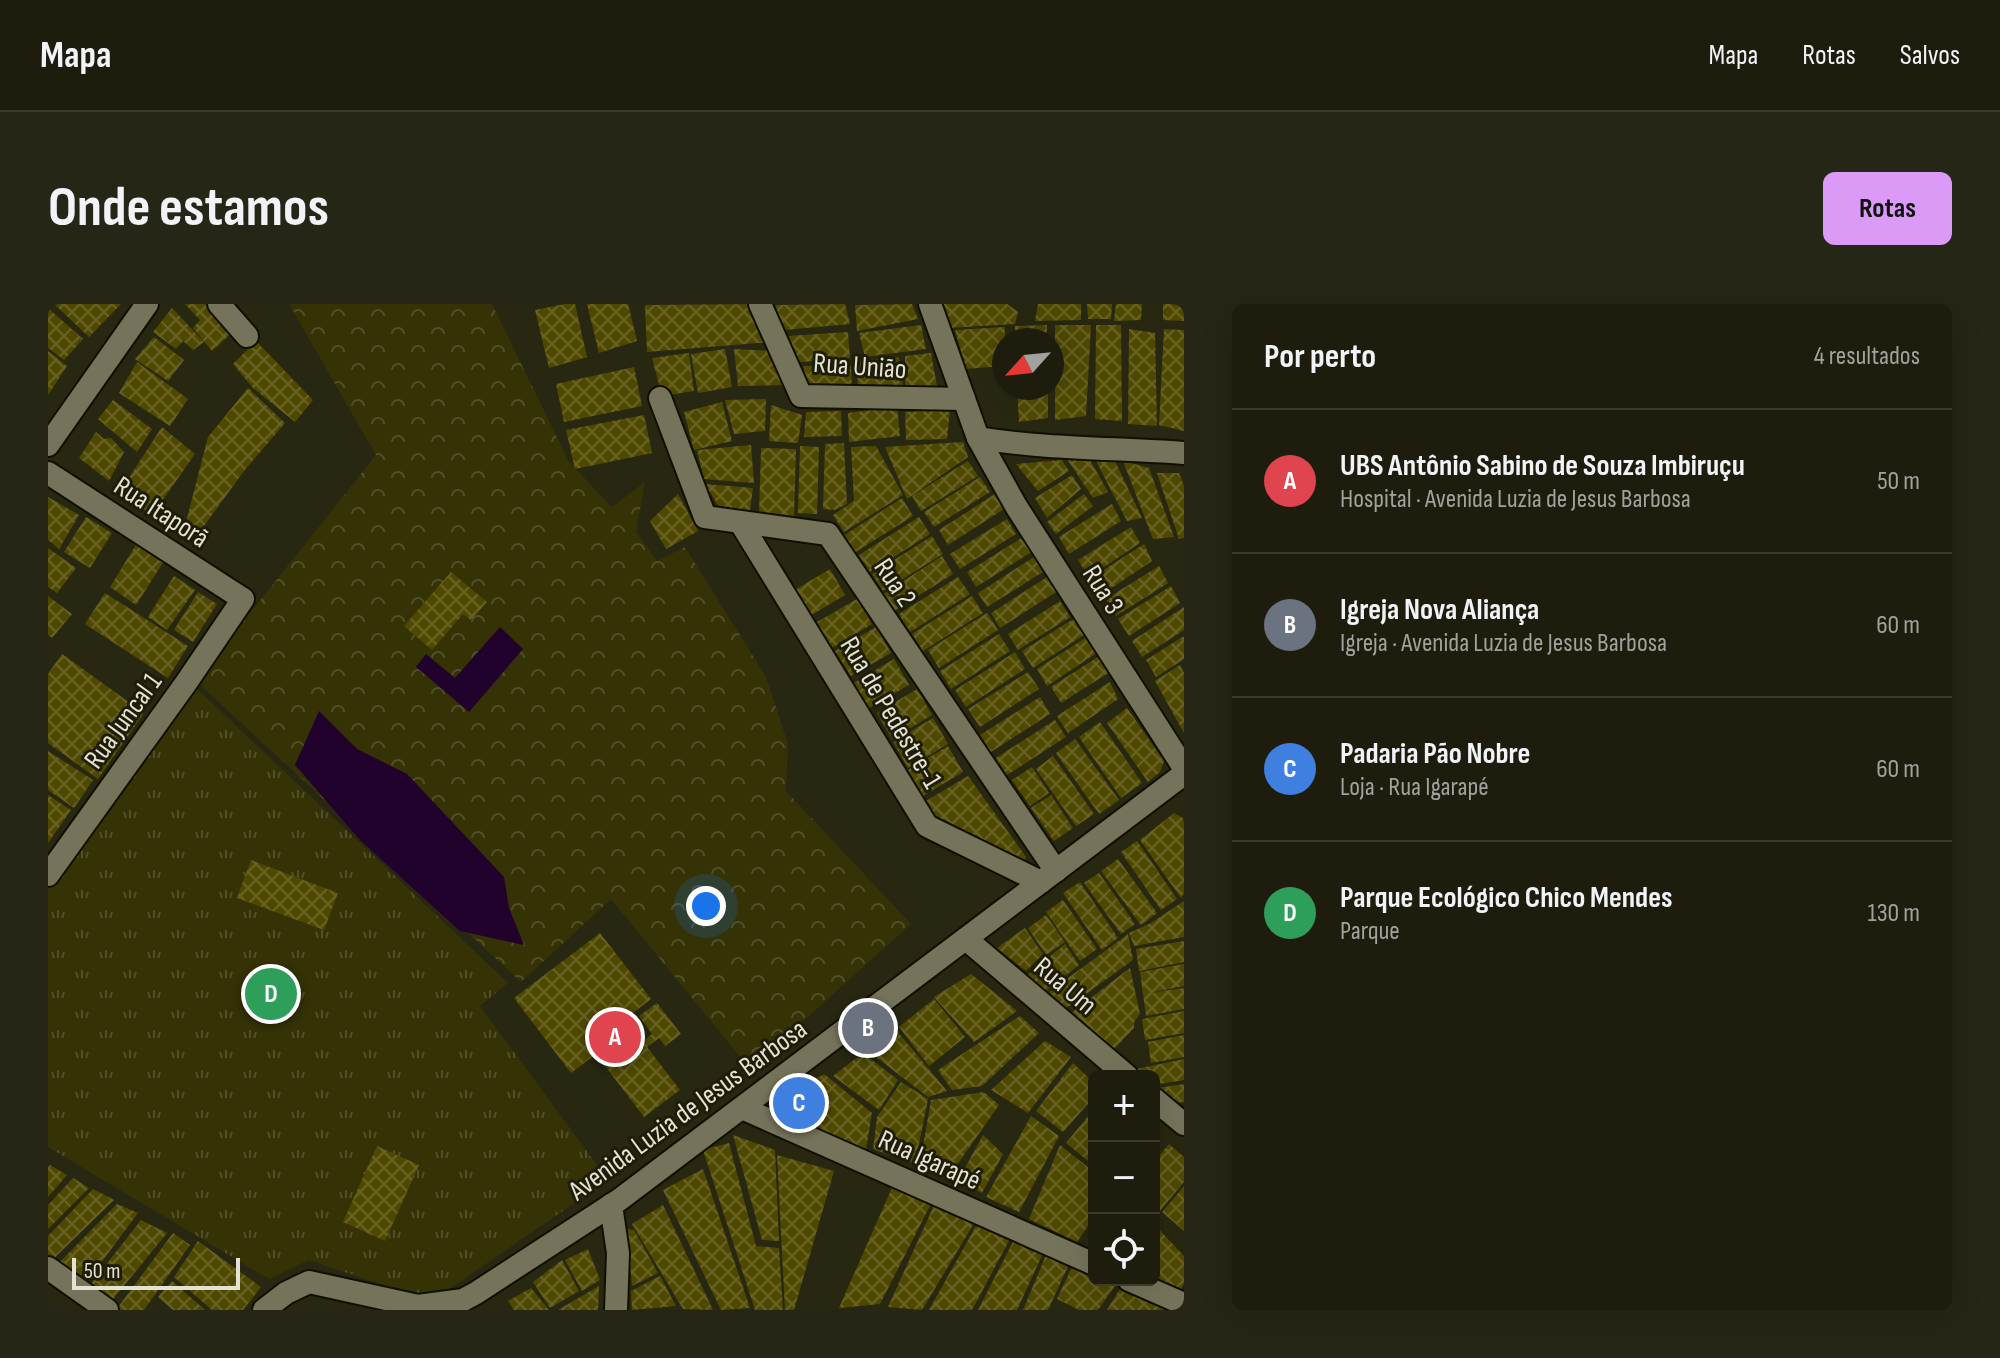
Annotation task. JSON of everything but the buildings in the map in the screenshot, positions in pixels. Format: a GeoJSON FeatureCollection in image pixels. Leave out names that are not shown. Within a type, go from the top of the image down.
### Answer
{"type":"FeatureCollection","features":[{"type":"Feature","properties":{"kind":"street"},"geometry":{"type":"LineString","coordinates":[[48,445],[147,304]]}},
{"type":"Feature","properties":{"kind":"street"},"geometry":{"type":"LineString","coordinates":[[219,304],[247,336]]}},
{"type":"Feature","properties":{"kind":"street","name":"Rua União"},"geometry":{"type":"LineString","coordinates":[[760,304],[801,396],[964,399]]}},
{"type":"Feature","properties":{"kind":"street","name":"Rua 3"},"geometry":{"type":"LineString","coordinates":[[930,304],[978,438],[1016,506],[1184,771]]}},
{"type":"Feature","properties":{"kind":"street","name":"Rua 2"},"geometry":{"type":"LineString","coordinates":[[660,398],[705,517],[828,534],[1048,876]]}},
{"type":"Feature","properties":{"kind":"street"},"geometry":{"type":"LineString","coordinates":[[978,438],[1032,446],[1093,446],[1184,453]]}},
{"type":"Feature","properties":{"kind":"street","name":"Rua Itaporã"},"geometry":{"type":"LineString","coordinates":[[48,473],[243,599]]}},
{"type":"Feature","properties":{"kind":"street","name":"Rua de Pedestre-1"},"geometry":{"type":"LineString","coordinates":[[740,522],[927,826],[1048,876]]}},
{"type":"Feature","properties":{"kind":"street","name":"Rua Juncal 1"},"geometry":{"type":"LineString","coordinates":[[48,875],[243,599]]}},
{"type":"Feature","properties":{"kind":"street","name":"Avenida Luzia de Jesus Barbosa"},"geometry":{"type":"LineString","coordinates":[[264,1310],[286,1293],[309,1282],[418,1306],[463,1300],[611,1205],[1184,771]]}},
{"type":"Feature","properties":{"kind":"street","name":"Rua Um"},"geometry":{"type":"LineString","coordinates":[[966,939],[1120,1070]]}},
{"type":"Feature","properties":{"kind":"street"},"geometry":{"type":"LineString","coordinates":[[1160,1104],[1184,1124]]}},
{"type":"Feature","properties":{"kind":"street","name":"Rua Igarapé"},"geometry":{"type":"LineString","coordinates":[[742,1108],[1088,1261]]}},
{"type":"Feature","properties":{"kind":"street"},"geometry":{"type":"LineString","coordinates":[[611,1205],[618,1253],[616,1310]]}},
{"type":"Feature","properties":{"kind":"street"},"geometry":{"type":"LineString","coordinates":[[48,1268],[107,1310]]}},
{"type":"Feature","properties":{"kind":"street"},"geometry":{"type":"LineString","coordinates":[[1143,1286],[1184,1304]]}},
{"type":"Feature","properties":{"kind":"green space"},"geometry":{"type":"Polygon","coordinates":[[[289,304],[492,304],[569,462],[612,507],[645,482],[636,532],[657,561],[685,547],[766,677],[788,744],[786,791],[911,924],[750,1069],[611,899],[521,982],[196,681],[376,455],[289,304]]]}},
{"type":"Feature","properties":{"kind":"green space"},"geometry":{"type":"Polygon","coordinates":[[[194,686],[508,983],[480,1006],[608,1180],[446,1291],[418,1297],[309,1260],[269,1279],[48,1147],[48,889],[194,686]]]}},
{"type":"Feature","properties":{"kind":"shaded area"},"geometry":{"type":"Polygon","coordinates":[[[500,627],[523,649],[469,712],[416,667],[426,654],[455,678],[500,627]]]}},
{"type":"Feature","properties":{"kind":"shaded area"},"geometry":{"type":"Polygon","coordinates":[[[319,711],[357,749],[407,774],[504,877],[509,908],[524,945],[460,931],[360,840],[295,765],[319,711]]]}},
{"type":"Feature","properties":{"kind":"place","name":"Parque Ecológico Chico Mendes"},"geometry":{"type":"Point","coordinates":[271,994]}},
{"type":"Feature","properties":{"kind":"place","name":"Igreja Nova Aliança"},"geometry":{"type":"Point","coordinates":[868,1028]}},
{"type":"Feature","properties":{"kind":"place","name":"UBS Antônio Sabino de Souza Imbiruçu"},"geometry":{"type":"Point","coordinates":[615,1037]}},
{"type":"Feature","properties":{"kind":"place","name":"Padaria Pão Nobre"},"geometry":{"type":"Point","coordinates":[799,1103]}}]}
